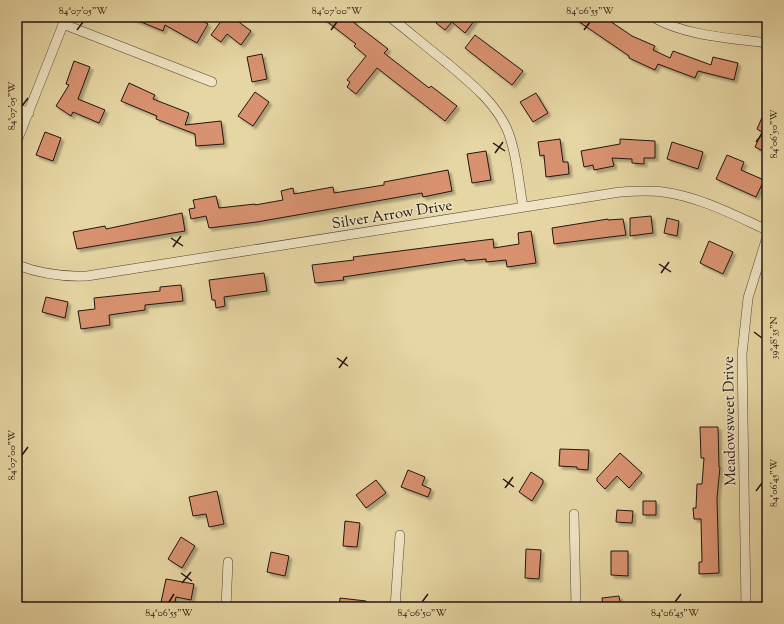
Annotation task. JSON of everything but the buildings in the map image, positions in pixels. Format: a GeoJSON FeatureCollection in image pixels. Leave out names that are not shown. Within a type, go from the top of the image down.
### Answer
{"type":"FeatureCollection","features":[{"type":"Feature","properties":{"kind":"street"},"geometry":{"type":"LineString","coordinates":[[390,17],[475,87],[500,115],[507,128],[523,207]]}},
{"type":"Feature","properties":{"kind":"street"},"geometry":{"type":"LineString","coordinates":[[653,17],[677,27],[703,33],[767,43]]}},
{"type":"Feature","properties":{"kind":"street"},"geometry":{"type":"LineString","coordinates":[[17,141],[64,21],[212,82]]}},
{"type":"Feature","properties":{"kind":"street"},"geometry":{"type":"LineString","coordinates":[[17,108],[29,113]]}},
{"type":"Feature","properties":{"kind":"street","name":"Silver Arrow Drive"},"geometry":{"type":"LineString","coordinates":[[17,265],[47,274],[87,276],[620,192],[663,192],[704,202],[767,230]]}},
{"type":"Feature","properties":{"kind":"street","name":"Meadowsweet Drive"},"geometry":{"type":"LineString","coordinates":[[746,607],[742,354],[748,298],[767,237]]}},
{"type":"Feature","properties":{"kind":"street"},"geometry":{"type":"LineString","coordinates":[[574,514],[576,607]]}},
{"type":"Feature","properties":{"kind":"street"},"geometry":{"type":"LineString","coordinates":[[395,607],[400,535]]}},
{"type":"Feature","properties":{"kind":"street"},"geometry":{"type":"LineString","coordinates":[[226,607],[228,562]]}},
{"type":"Feature","properties":{"kind":"street"},"geometry":{"type":"LineString","coordinates":[[17,605],[27,607]]}}]}
